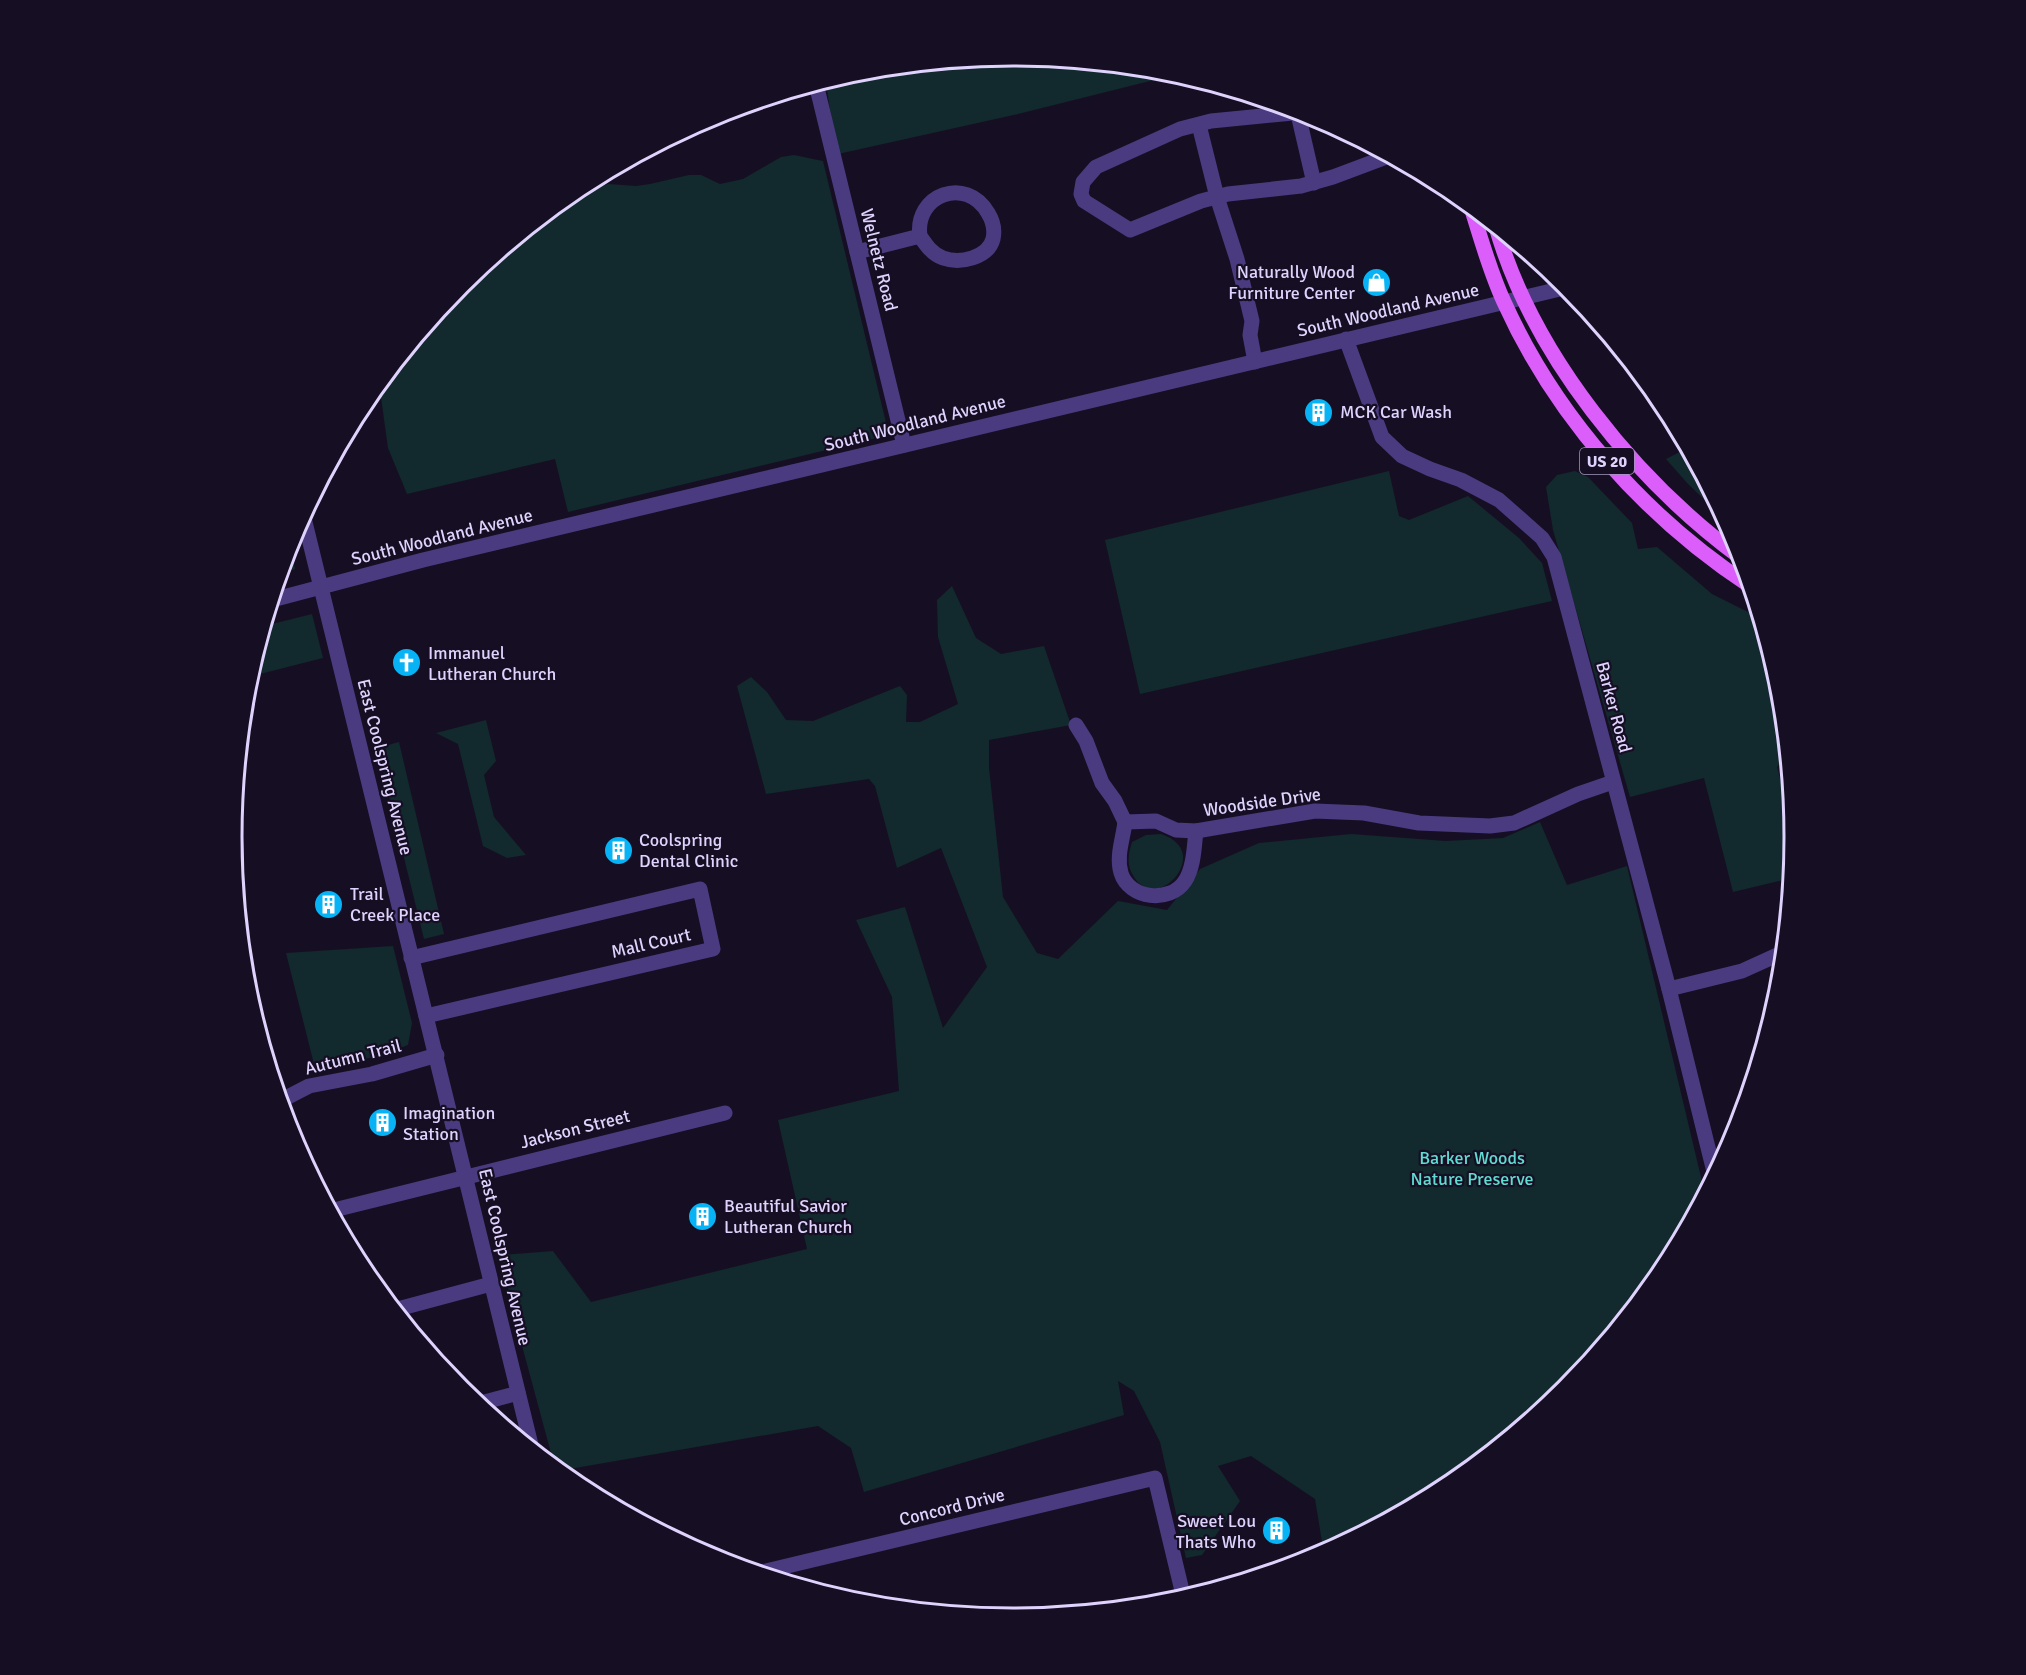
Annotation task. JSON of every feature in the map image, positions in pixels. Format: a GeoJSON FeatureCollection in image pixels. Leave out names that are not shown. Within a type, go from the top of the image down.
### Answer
{"type":"FeatureCollection","features":[{"type":"Feature","properties":{"kind":"main road","name":"US 20"},"geometry":{"type":"LineString","coordinates":[[1475,220],[1504,302],[1549,383],[1571,416],[1613,468],[1669,525],[1740,579]]}},
{"type":"Feature","properties":{"kind":"main road","name":"US 20"},"geometry":{"type":"LineString","coordinates":[[1501,239],[1522,298],[1564,369],[1612,437],[1672,500],[1728,547]]}},
{"type":"Feature","properties":{"kind":"street","name":"Welnetz Road"},"geometry":{"type":"LineString","coordinates":[[818,91],[904,445]]}},
{"type":"Feature","properties":{"kind":"street"},"geometry":{"type":"LineString","coordinates":[[1281,115],[1211,121],[1180,129],[1096,167],[1083,182],[1081,194],[1084,201],[1121,226],[1131,230],[1201,201],[1228,194],[1282,189],[1314,183],[1380,159]]}},
{"type":"Feature","properties":{"kind":"street"},"geometry":{"type":"LineString","coordinates":[[1302,123],[1314,183]]}},
{"type":"Feature","properties":{"kind":"street"},"geometry":{"type":"LineString","coordinates":[[1199,125],[1252,321],[1250,335],[1255,362]]}},
{"type":"Feature","properties":{"kind":"street"},"geometry":{"type":"LineString","coordinates":[[958,192],[972,196],[984,206],[995,233],[991,246],[982,254],[955,261],[942,258],[929,249],[920,236],[918,225],[933,200],[945,194],[958,192]]}},
{"type":"Feature","properties":{"kind":"street"},"geometry":{"type":"LineString","coordinates":[[857,252],[920,236]]}},
{"type":"Feature","properties":{"kind":"street","name":"South Woodland Avenue"},"geometry":{"type":"LineString","coordinates":[[280,598],[423,560],[1557,290]]}},
{"type":"Feature","properties":{"kind":"street","name":"Barker Road"},"geometry":{"type":"LineString","coordinates":[[1346,339],[1382,437],[1402,456],[1461,480],[1499,500],[1542,538],[1554,556],[1669,989],[1712,1164]]}},
{"type":"Feature","properties":{"kind":"street","name":"East Coolspring Avenue"},"geometry":{"type":"LineString","coordinates":[[306,528],[529,1439]]}},
{"type":"Feature","properties":{"kind":"street"},"geometry":{"type":"LineString","coordinates":[[1076,725],[1086,741],[1102,783],[1115,801],[1125,822],[1119,857],[1121,873],[1126,883],[1142,895],[1157,897],[1178,888],[1184,882],[1190,868],[1196,831]]}},
{"type":"Feature","properties":{"kind":"street","name":"Woodside Drive"},"geometry":{"type":"LineString","coordinates":[[1125,822],[1156,821],[1176,830],[1196,831],[1315,811],[1364,813],[1419,823],[1490,826],[1514,824],[1578,794],[1614,782]]}},
{"type":"Feature","properties":{"kind":"street","name":"Mall Court"},"geometry":{"type":"LineString","coordinates":[[411,958],[699,889],[713,949],[426,1016]]}},
{"type":"Feature","properties":{"kind":"street"},"geometry":{"type":"LineString","coordinates":[[1669,989],[1742,971],[1775,956]]}},
{"type":"Feature","properties":{"kind":"street","name":"Autumn Trail"},"geometry":{"type":"LineString","coordinates":[[287,1098],[309,1086],[372,1074],[437,1055]]}},
{"type":"Feature","properties":{"kind":"street","name":"Jackson Street"},"geometry":{"type":"LineString","coordinates":[[337,1209],[725,1113]]}},
{"type":"Feature","properties":{"kind":"street"},"geometry":{"type":"LineString","coordinates":[[402,1308],[491,1284]]}},
{"type":"Feature","properties":{"kind":"street"},"geometry":{"type":"LineString","coordinates":[[487,1402],[518,1394]]}},
{"type":"Feature","properties":{"kind":"street","name":"Concord Drive"},"geometry":{"type":"LineString","coordinates":[[773,1570],[1155,1478],[1182,1590]]}},
{"type":"Feature","properties":{"kind":"green space"},"geometry":{"type":"Polygon","coordinates":[[[1013,66],[1063,68],[1155,80],[1018,114],[838,154],[827,89],[912,73],[1013,66]]]}},
{"type":"Feature","properties":{"kind":"green space"},"geometry":{"type":"Polygon","coordinates":[[[794,155],[823,161],[889,435],[568,512],[555,459],[407,494],[388,448],[381,396],[433,329],[504,257],[543,225],[598,187],[608,184],[636,186],[689,175],[701,175],[720,184],[743,179],[781,157],[794,155]]]}},
{"type":"Feature","properties":{"kind":"green space"},"geometry":{"type":"Polygon","coordinates":[[[1681,452],[1708,503],[1666,459],[1681,452]]]}},
{"type":"Feature","properties":{"kind":"green space"},"geometry":{"type":"Polygon","coordinates":[[[1389,471],[1399,516],[1409,520],[1468,496],[1519,538],[1542,563],[1552,601],[1140,694],[1105,540],[1389,471]]]}},
{"type":"Feature","properties":{"kind":"green space"},"geometry":{"type":"Polygon","coordinates":[[[1575,471],[1588,477],[1632,523],[1638,549],[1657,547],[1712,594],[1751,613],[1770,687],[1778,737],[1781,762],[1777,767],[1783,790],[1783,880],[1733,892],[1704,778],[1630,797],[1553,530],[1546,487],[1557,475],[1575,471]]]}},
{"type":"Feature","properties":{"kind":"green space"},"geometry":{"type":"Polygon","coordinates":[[[293,561],[295,569],[289,571],[293,561]]]}},
{"type":"Feature","properties":{"kind":"green space","name":"Barker Woods Nature Preserve"},"geometry":{"type":"Polygon","coordinates":[[[952,586],[976,638],[1001,654],[1044,646],[1071,725],[989,740],[989,768],[1003,897],[1037,953],[1058,959],[1118,901],[1167,910],[1200,869],[1259,843],[1351,834],[1446,841],[1503,838],[1540,822],[1567,885],[1627,866],[1703,1184],[1654,1266],[1625,1307],[1559,1383],[1483,1450],[1442,1479],[1399,1506],[1322,1543],[1315,1499],[1251,1456],[1218,1466],[1240,1501],[1202,1555],[1186,1558],[1160,1442],[1134,1391],[1118,1381],[1124,1415],[864,1492],[851,1448],[818,1426],[570,1469],[552,1456],[514,1316],[501,1255],[553,1251],[591,1302],[807,1249],[778,1120],[899,1091],[892,997],[856,920],[905,907],[943,1028],[987,967],[941,848],[897,868],[875,786],[869,779],[766,794],[737,686],[751,677],[767,692],[786,720],[813,721],[900,686],[907,695],[906,722],[920,722],[958,704],[938,637],[937,600],[952,586]]]}},
{"type":"Feature","properties":{"kind":"green space"},"geometry":{"type":"Polygon","coordinates":[[[312,614],[323,658],[259,674],[272,624],[312,614]]]}},
{"type":"Feature","properties":{"kind":"green space"},"geometry":{"type":"Polygon","coordinates":[[[486,720],[496,761],[484,775],[494,817],[526,855],[507,858],[483,846],[458,744],[436,733],[486,720]]]}},
{"type":"Feature","properties":{"kind":"green space"},"geometry":{"type":"Polygon","coordinates":[[[399,742],[444,934],[424,939],[377,748],[399,742]]]}},
{"type":"Feature","properties":{"kind":"green space"},"geometry":{"type":"Polygon","coordinates":[[[1161,834],[1172,839],[1181,849],[1183,860],[1173,880],[1154,889],[1143,886],[1134,877],[1129,864],[1129,856],[1132,842],[1146,835],[1161,834]]]}},
{"type":"Feature","properties":{"kind":"green space"},"geometry":{"type":"Polygon","coordinates":[[[393,946],[412,1023],[408,1045],[332,1068],[331,1064],[315,1068],[286,953],[393,946]]]}},
{"type":"Feature","properties":{"kind":"place","name":"Naturally Wood Furniture Center"},"geometry":{"type":"Point","coordinates":[1376,282]}},
{"type":"Feature","properties":{"kind":"place","name":"MCK Car Wash"},"geometry":{"type":"Point","coordinates":[1319,412]}},
{"type":"Feature","properties":{"kind":"place","name":"Immanuel Lutheran Church"},"geometry":{"type":"Point","coordinates":[407,663]}},
{"type":"Feature","properties":{"kind":"place","name":"Coolspring Dental Clinic"},"geometry":{"type":"Point","coordinates":[618,850]}},
{"type":"Feature","properties":{"kind":"place","name":"Trail Creek Place"},"geometry":{"type":"Point","coordinates":[329,904]}},
{"type":"Feature","properties":{"kind":"place","name":"Imagination Station"},"geometry":{"type":"Point","coordinates":[382,1123]}},
{"type":"Feature","properties":{"kind":"place","name":"Beautiful Savior Lutheran Church"},"geometry":{"type":"Point","coordinates":[703,1216]}},
{"type":"Feature","properties":{"kind":"place","name":"Sweet Lou Thats Who"},"geometry":{"type":"Point","coordinates":[1277,1531]}}]}
